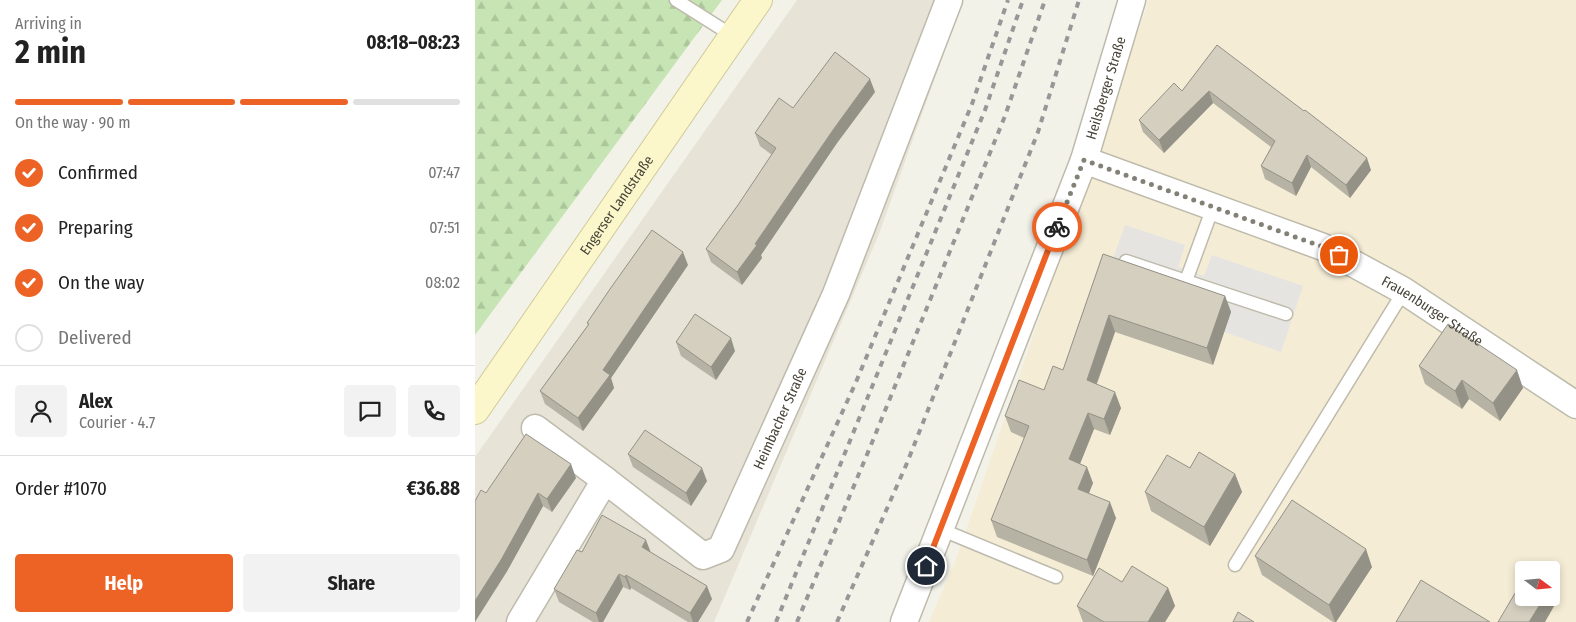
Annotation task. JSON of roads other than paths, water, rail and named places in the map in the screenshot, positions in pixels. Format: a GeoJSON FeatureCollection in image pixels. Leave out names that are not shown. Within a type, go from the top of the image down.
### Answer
{"type":"FeatureCollection","features":[{"type":"Feature","properties":{"kind":"main road","name":"Engerser Landstraße"},"geometry":{"type":"LineString","coordinates":[[475,410],[758,0]]}},
{"type":"Feature","properties":{"kind":"street","name":"Heimbacher Straße"},"geometry":{"type":"LineString","coordinates":[[605,480],[703,556],[721,549],[836,294],[949,0]]}},
{"type":"Feature","properties":{"kind":"street","name":"Heilsberger Straße"},"geometry":{"type":"LineString","coordinates":[[904,622],[1084,160],[1132,0]]}},
{"type":"Feature","properties":{"kind":"street","name":"Frauenburger Straße"},"geometry":{"type":"LineString","coordinates":[[1084,160],[1323,247],[1404,291],[1576,405]]}},
{"type":"Feature","properties":{"kind":"street"},"geometry":{"type":"LineString","coordinates":[[520,622],[605,480],[535,428]]}},
{"type":"Feature","properties":{"kind":"lane"},"geometry":{"type":"LineString","coordinates":[[676,0],[733,36]]}},
{"type":"Feature","properties":{"kind":"lane"},"geometry":{"type":"LineString","coordinates":[[1186,281],[1213,206]]}},
{"type":"Feature","properties":{"kind":"lane"},"geometry":{"type":"LineString","coordinates":[[1125,261],[1286,314]]}},
{"type":"Feature","properties":{"kind":"lane"},"geometry":{"type":"LineString","coordinates":[[1235,565],[1404,291]]}},
{"type":"Feature","properties":{"kind":"lane"},"geometry":{"type":"LineString","coordinates":[[940,529],[1056,577]]}},
{"type":"Feature","properties":{"kind":"railway"},"geometry":{"type":"LineString","coordinates":[[747,622],[856,382],[972,104],[1008,0]]}},
{"type":"Feature","properties":{"kind":"railway"},"geometry":{"type":"LineString","coordinates":[[776,622],[985,110],[1023,0]]}},
{"type":"Feature","properties":{"kind":"railway"},"geometry":{"type":"LineString","coordinates":[[797,622],[1005,116],[1045,0]]}},
{"type":"Feature","properties":{"kind":"railway"},"geometry":{"type":"LineString","coordinates":[[837,622],[907,463],[1038,132],[1079,0]]}}]}
